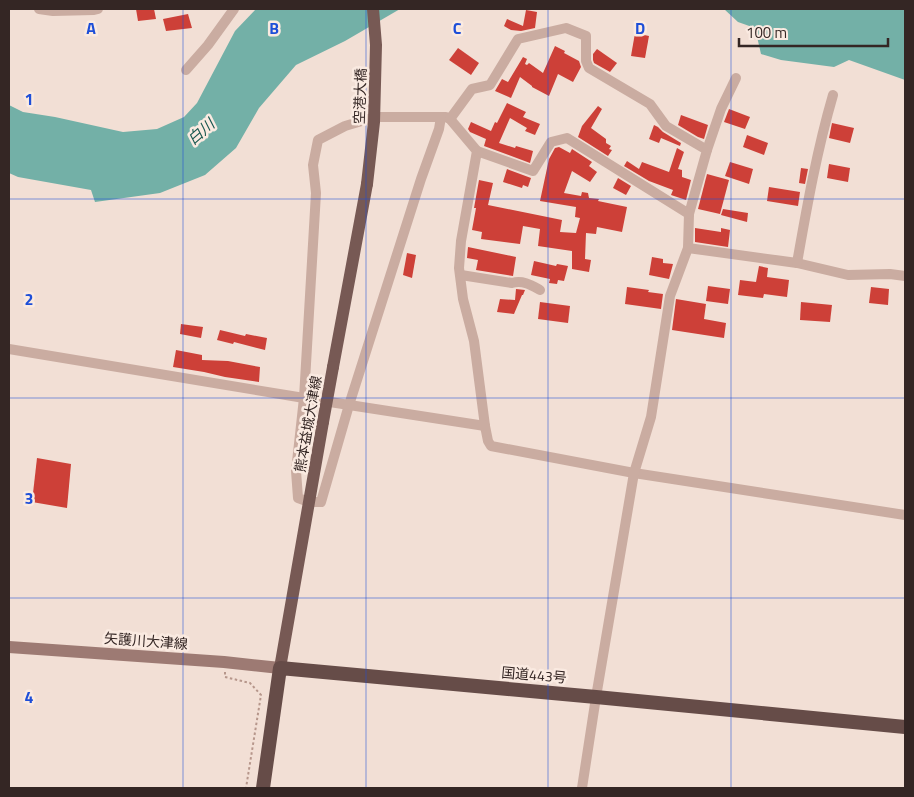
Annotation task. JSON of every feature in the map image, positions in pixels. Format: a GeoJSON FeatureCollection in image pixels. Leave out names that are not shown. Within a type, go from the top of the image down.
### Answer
{"type":"FeatureCollection","features":[{"type":"Feature","properties":{"kind":"highway","name":"国道443号"},"geometry":{"type":"LineString","coordinates":[[280,668],[905,727]]}},
{"type":"Feature","properties":{"kind":"highway"},"geometry":{"type":"LineString","coordinates":[[263,788],[280,668]]}},
{"type":"Feature","properties":{"kind":"main road","name":"空港大橋"},"geometry":{"type":"LineString","coordinates":[[367,184],[374,122],[376,46],[373,9]]}},
{"type":"Feature","properties":{"kind":"main road","name":"熊本益城大津線"},"geometry":{"type":"LineString","coordinates":[[280,668],[367,184]]}},
{"type":"Feature","properties":{"kind":"main road","name":"矢護川大津線"},"geometry":{"type":"LineString","coordinates":[[9,646],[280,668]]}},
{"type":"Feature","properties":{"kind":"street"},"geometry":{"type":"LineString","coordinates":[[40,9],[53,11],[98,9]]}},
{"type":"Feature","properties":{"kind":"street"},"geometry":{"type":"LineString","coordinates":[[186,70],[208,45],[234,9]]}},
{"type":"Feature","properties":{"kind":"street"},"geometry":{"type":"LineString","coordinates":[[690,214],[567,138],[551,142],[534,171],[477,151],[446,118],[375,117],[345,126],[318,140],[313,165],[316,193],[304,398],[296,472],[298,498],[309,502],[321,502],[349,405],[421,179],[439,129],[446,118],[472,89],[490,85],[518,39],[566,28],[586,36],[586,61],[589,68],[650,104],[666,126],[707,150]]}},
{"type":"Feature","properties":{"kind":"street"},"geometry":{"type":"LineString","coordinates":[[582,788],[634,474],[651,417],[670,296],[688,248],[690,214],[707,150],[721,109],[736,78]]}},
{"type":"Feature","properties":{"kind":"street"},"geometry":{"type":"LineString","coordinates":[[797,262],[816,164],[833,95]]}},
{"type":"Feature","properties":{"kind":"street"},"geometry":{"type":"LineString","coordinates":[[477,151],[461,241],[459,268],[463,299],[474,341],[485,426],[491,446],[634,474],[905,515]]}},
{"type":"Feature","properties":{"kind":"street"},"geometry":{"type":"LineString","coordinates":[[688,248],[797,262],[848,275],[890,274],[905,276]]}},
{"type":"Feature","properties":{"kind":"street"},"geometry":{"type":"LineString","coordinates":[[461,275],[512,283],[519,281],[540,290]]}},
{"type":"Feature","properties":{"kind":"street"},"geometry":{"type":"LineString","coordinates":[[9,349],[485,426]]}},
{"type":"Feature","properties":{"kind":"path"},"geometry":{"type":"LineString","coordinates":[[224,662],[225,677],[250,683],[261,695],[246,788]]}},
{"type":"Feature","properties":{"kind":"water","name":"白川"},"geometry":{"type":"Polygon","coordinates":[[[256,9],[400,9],[345,41],[296,65],[259,108],[236,148],[205,175],[160,193],[95,202],[91,190],[18,177],[9,173],[9,105],[23,112],[123,132],[157,129],[184,117],[197,103],[235,31],[256,9]]]}},
{"type":"Feature","properties":{"kind":"water"},"geometry":{"type":"Polygon","coordinates":[[[724,9],[905,9],[905,80],[849,60],[834,67],[781,60],[761,54],[755,28],[738,22],[724,9]]]}},
{"type":"Feature","properties":{"kind":"building"},"geometry":{"type":"Polygon","coordinates":[[[136,9],[154,9],[156,19],[138,21],[136,9]]]}},
{"type":"Feature","properties":{"kind":"building"},"geometry":{"type":"Polygon","coordinates":[[[526,10],[537,12],[535,28],[521,31],[511,30],[504,26],[507,19],[523,26],[526,10]]]}},
{"type":"Feature","properties":{"kind":"building"},"geometry":{"type":"Polygon","coordinates":[[[188,14],[192,28],[166,31],[163,19],[188,14]]]}},
{"type":"Feature","properties":{"kind":"building"},"geometry":{"type":"Polygon","coordinates":[[[635,33],[649,36],[645,58],[631,56],[635,33]]]}},
{"type":"Feature","properties":{"kind":"building"},"geometry":{"type":"Polygon","coordinates":[[[555,46],[579,61],[581,67],[573,82],[558,74],[549,96],[532,87],[520,77],[511,98],[495,91],[502,79],[508,82],[523,57],[527,59],[525,64],[529,63],[543,73],[555,46]]]}},
{"type":"Feature","properties":{"kind":"building"},"geometry":{"type":"Polygon","coordinates":[[[458,48],[479,63],[471,75],[449,60],[458,48]]]}},
{"type":"Feature","properties":{"kind":"building"},"geometry":{"type":"Polygon","coordinates":[[[597,49],[617,63],[610,72],[594,63],[593,54],[597,49]]]}},
{"type":"Feature","properties":{"kind":"building"},"geometry":{"type":"Polygon","coordinates":[[[507,103],[526,112],[523,117],[540,124],[535,135],[525,131],[527,128],[510,118],[499,143],[533,151],[530,163],[484,146],[486,139],[470,132],[468,129],[471,122],[491,131],[507,103]]]}},
{"type":"Feature","properties":{"kind":"building"},"geometry":{"type":"Polygon","coordinates":[[[598,106],[602,109],[591,128],[606,139],[606,143],[611,146],[609,149],[612,150],[608,156],[578,137],[582,126],[598,106]]]}},
{"type":"Feature","properties":{"kind":"building"},"geometry":{"type":"Polygon","coordinates":[[[729,109],[750,117],[745,129],[724,122],[729,109]]]}},
{"type":"Feature","properties":{"kind":"building"},"geometry":{"type":"Polygon","coordinates":[[[681,115],[708,125],[704,139],[678,125],[681,115]]]}},
{"type":"Feature","properties":{"kind":"building"},"geometry":{"type":"Polygon","coordinates":[[[832,123],[854,128],[850,143],[829,138],[832,123]]]}},
{"type":"Feature","properties":{"kind":"building"},"geometry":{"type":"Polygon","coordinates":[[[654,125],[681,143],[680,146],[661,138],[659,143],[649,139],[654,125]]]}},
{"type":"Feature","properties":{"kind":"building"},"geometry":{"type":"Polygon","coordinates":[[[747,135],[768,143],[764,155],[743,147],[747,135]]]}},
{"type":"Feature","properties":{"kind":"building"},"geometry":{"type":"Polygon","coordinates":[[[559,147],[570,153],[572,149],[592,162],[589,166],[597,172],[590,182],[572,171],[564,193],[581,196],[582,192],[588,193],[589,198],[627,207],[622,232],[597,227],[596,234],[586,233],[585,259],[591,260],[589,272],[572,269],[572,251],[538,246],[540,229],[523,226],[520,244],[481,239],[482,232],[472,230],[479,180],[493,183],[488,205],[562,220],[560,232],[576,233],[580,218],[575,217],[576,207],[540,201],[549,159],[555,148],[559,147]]]}},
{"type":"Feature","properties":{"kind":"building"},"geometry":{"type":"Polygon","coordinates":[[[677,148],[684,152],[678,169],[682,170],[682,177],[691,180],[686,200],[671,195],[673,190],[649,181],[624,166],[627,161],[639,169],[642,162],[669,172],[677,148]]]}},
{"type":"Feature","properties":{"kind":"building"},"geometry":{"type":"Polygon","coordinates":[[[730,162],[753,169],[749,184],[725,176],[730,162]]]}},
{"type":"Feature","properties":{"kind":"building"},"geometry":{"type":"Polygon","coordinates":[[[829,164],[850,168],[848,182],[827,178],[829,164]]]}},
{"type":"Feature","properties":{"kind":"building"},"geometry":{"type":"Polygon","coordinates":[[[801,168],[808,169],[805,184],[799,183],[801,168]]]}},
{"type":"Feature","properties":{"kind":"building"},"geometry":{"type":"Polygon","coordinates":[[[507,169],[531,178],[528,187],[523,185],[522,188],[503,182],[507,169]]]}},
{"type":"Feature","properties":{"kind":"building"},"geometry":{"type":"Polygon","coordinates":[[[707,174],[729,180],[720,214],[698,209],[707,174]]]}},
{"type":"Feature","properties":{"kind":"building"},"geometry":{"type":"Polygon","coordinates":[[[618,178],[631,186],[626,195],[613,188],[618,178]]]}},
{"type":"Feature","properties":{"kind":"building"},"geometry":{"type":"Polygon","coordinates":[[[769,187],[800,192],[798,206],[767,201],[769,187]]]}},
{"type":"Feature","properties":{"kind":"building"},"geometry":{"type":"Polygon","coordinates":[[[723,209],[748,213],[747,222],[721,215],[723,209]]]}},
{"type":"Feature","properties":{"kind":"building"},"geometry":{"type":"Polygon","coordinates":[[[695,228],[721,232],[721,228],[730,230],[728,247],[695,242],[695,228]]]}},
{"type":"Feature","properties":{"kind":"building"},"geometry":{"type":"Polygon","coordinates":[[[468,247],[516,257],[513,276],[476,270],[478,260],[467,258],[468,247]]]}},
{"type":"Feature","properties":{"kind":"building"},"geometry":{"type":"Polygon","coordinates":[[[407,253],[416,255],[412,278],[403,275],[407,253]]]}},
{"type":"Feature","properties":{"kind":"building"},"geometry":{"type":"Polygon","coordinates":[[[652,257],[663,259],[663,263],[673,264],[669,279],[649,275],[652,257]]]}},
{"type":"Feature","properties":{"kind":"building"},"geometry":{"type":"Polygon","coordinates":[[[534,261],[556,266],[557,264],[568,266],[564,281],[558,280],[557,284],[549,283],[550,279],[531,275],[534,261]]]}},
{"type":"Feature","properties":{"kind":"building"},"geometry":{"type":"Polygon","coordinates":[[[759,266],[768,268],[767,277],[789,280],[787,297],[764,294],[763,298],[738,295],[740,280],[756,282],[759,266]]]}},
{"type":"Feature","properties":{"kind":"building"},"geometry":{"type":"Polygon","coordinates":[[[708,286],[730,289],[728,304],[706,301],[708,286]]]}},
{"type":"Feature","properties":{"kind":"building"},"geometry":{"type":"Polygon","coordinates":[[[627,287],[663,294],[661,309],[625,304],[627,287]]]}},
{"type":"Feature","properties":{"kind":"building"},"geometry":{"type":"Polygon","coordinates":[[[871,287],[889,289],[888,305],[869,303],[871,287]]]}},
{"type":"Feature","properties":{"kind":"building"},"geometry":{"type":"Polygon","coordinates":[[[516,289],[525,290],[514,314],[497,312],[500,299],[515,300],[516,289]]]}},
{"type":"Feature","properties":{"kind":"building"},"geometry":{"type":"Polygon","coordinates":[[[676,299],[706,304],[704,319],[726,323],[724,338],[672,330],[676,299]]]}},
{"type":"Feature","properties":{"kind":"building"},"geometry":{"type":"Polygon","coordinates":[[[540,302],[570,306],[568,323],[538,319],[540,302]]]}},
{"type":"Feature","properties":{"kind":"building"},"geometry":{"type":"Polygon","coordinates":[[[801,302],[832,305],[830,322],[800,320],[801,302]]]}},
{"type":"Feature","properties":{"kind":"building"},"geometry":{"type":"Polygon","coordinates":[[[181,324],[203,327],[201,338],[180,334],[181,324]]]}},
{"type":"Feature","properties":{"kind":"building"},"geometry":{"type":"Polygon","coordinates":[[[220,330],[245,336],[246,334],[267,338],[265,350],[234,342],[233,344],[217,340],[220,330]]]}},
{"type":"Feature","properties":{"kind":"building"},"geometry":{"type":"Polygon","coordinates":[[[176,350],[202,355],[202,360],[228,361],[260,367],[259,382],[173,367],[176,350]]]}},
{"type":"Feature","properties":{"kind":"building"},"geometry":{"type":"Polygon","coordinates":[[[37,458],[71,464],[67,508],[32,502],[37,458]]]}}]}
